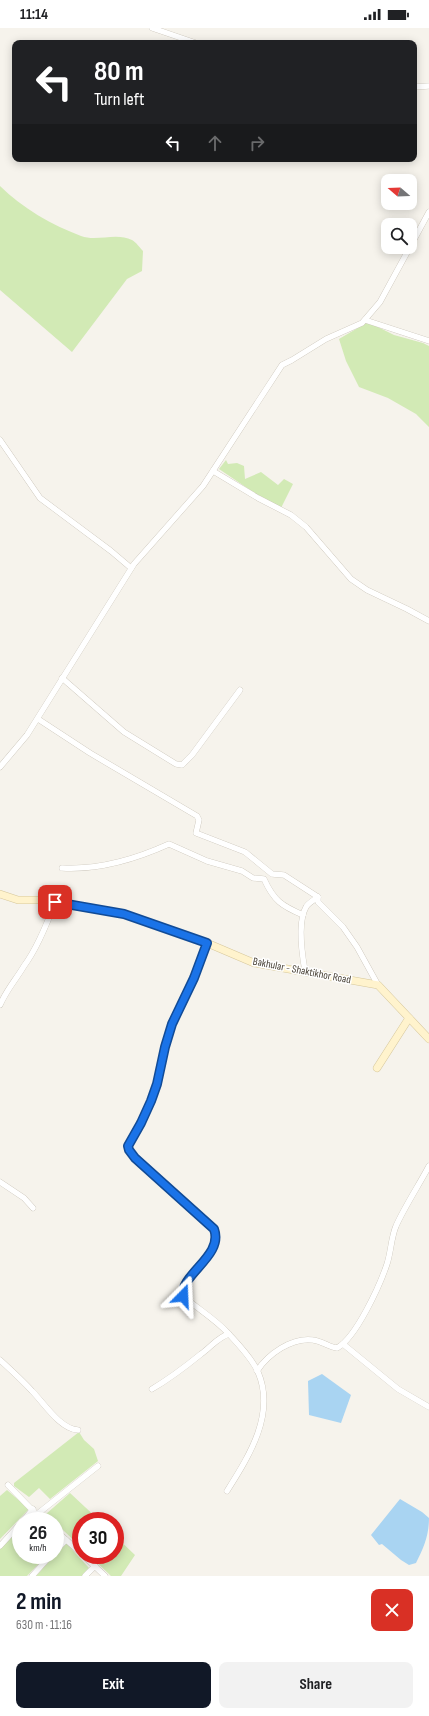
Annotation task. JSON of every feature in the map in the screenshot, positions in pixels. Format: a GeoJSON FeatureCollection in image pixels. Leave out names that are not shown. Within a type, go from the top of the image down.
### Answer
{"type":"FeatureCollection","features":[{"type":"Feature","properties":{"kind":"street"},"geometry":{"type":"LineString","coordinates":[[152,28],[187,40]]}},
{"type":"Feature","properties":{"kind":"street"},"geometry":{"type":"LineString","coordinates":[[417,87],[429,86]]}},
{"type":"Feature","properties":{"kind":"street"},"geometry":{"type":"LineString","coordinates":[[417,234],[429,212]]}},
{"type":"Feature","properties":{"kind":"street"},"geometry":{"type":"LineString","coordinates":[[0,767],[27,735],[38,719],[131,568],[203,486],[282,364],[292,360],[326,339],[365,320],[380,302],[406,254]]}},
{"type":"Feature","properties":{"kind":"street"},"geometry":{"type":"LineString","coordinates":[[365,320],[429,341]]}},
{"type":"Feature","properties":{"kind":"street"},"geometry":{"type":"LineString","coordinates":[[0,440],[40,498],[131,568]]}},
{"type":"Feature","properties":{"kind":"street"},"geometry":{"type":"LineString","coordinates":[[213,470],[258,498],[291,516],[306,527],[351,579],[367,590],[429,621]]}},
{"type":"Feature","properties":{"kind":"street"},"geometry":{"type":"LineString","coordinates":[[62,678],[124,732],[176,764],[182,765],[192,755],[240,690]]}},
{"type":"Feature","properties":{"kind":"street"},"geometry":{"type":"LineString","coordinates":[[38,719],[96,757],[197,816],[199,820],[196,832],[245,852],[272,874],[284,875],[318,897]]}},
{"type":"Feature","properties":{"kind":"street"},"geometry":{"type":"LineString","coordinates":[[62,868],[73,869],[110,864],[169,844],[207,861],[242,871],[253,878],[264,879],[270,893],[279,904],[303,915]]}},
{"type":"Feature","properties":{"kind":"street","name":"Bakhular - Shaktikhor Road"},"geometry":{"type":"LineString","coordinates":[[0,894],[18,900],[55,902],[124,914],[207,943],[254,962],[378,985]]}},
{"type":"Feature","properties":{"kind":"street"},"geometry":{"type":"LineString","coordinates":[[305,971],[301,931],[303,915],[306,906],[318,897]]}},
{"type":"Feature","properties":{"kind":"street"},"geometry":{"type":"LineString","coordinates":[[318,897],[318,902],[343,927],[378,985],[429,1039]]}},
{"type":"Feature","properties":{"kind":"street"},"geometry":{"type":"LineString","coordinates":[[0,1006],[6,990],[25,966],[35,948],[55,902]]}},
{"type":"Feature","properties":{"kind":"street"},"geometry":{"type":"LineString","coordinates":[[207,943],[194,978],[172,1024],[165,1047],[157,1084],[151,1101],[128,1146],[135,1158],[214,1229],[217,1236],[214,1246],[183,1286],[183,1296],[229,1334],[250,1358],[262,1384],[264,1402],[262,1420],[249,1453],[227,1491]]}},
{"type":"Feature","properties":{"kind":"street"},"geometry":{"type":"LineString","coordinates":[[377,1068],[409,1018]]}},
{"type":"Feature","properties":{"kind":"street"},"geometry":{"type":"LineString","coordinates":[[257,1371],[282,1347],[295,1341],[314,1340],[337,1348],[343,1344],[355,1328],[372,1299],[388,1262],[391,1241],[397,1224],[429,1166]]}},
{"type":"Feature","properties":{"kind":"street"},"geometry":{"type":"LineString","coordinates":[[0,1182],[24,1198],[33,1208]]}},
{"type":"Feature","properties":{"kind":"street"},"geometry":{"type":"LineString","coordinates":[[152,1389],[192,1362],[213,1345],[220,1336],[229,1334]]}},
{"type":"Feature","properties":{"kind":"street"},"geometry":{"type":"LineString","coordinates":[[343,1344],[398,1389],[429,1407]]}},
{"type":"Feature","properties":{"kind":"street"},"geometry":{"type":"LineString","coordinates":[[0,1360],[30,1388],[48,1411],[71,1430],[78,1430]]}},
{"type":"Feature","properties":{"kind":"street"},"geometry":{"type":"LineString","coordinates":[[8,1485],[35,1512],[98,1466]]}},
{"type":"Feature","properties":{"kind":"street"},"geometry":{"type":"LineString","coordinates":[[0,1546],[12,1533]]}},
{"type":"Feature","properties":{"kind":"street"},"geometry":{"type":"LineString","coordinates":[[66,1540],[72,1545]]}},
{"type":"Feature","properties":{"kind":"street"},"geometry":{"type":"LineString","coordinates":[[32,1576],[43,1564]]}},
{"type":"Feature","properties":{"kind":"street"},"geometry":{"type":"LineString","coordinates":[[85,1576],[95,1566],[105,1576]]}},
{"type":"Feature","properties":{"kind":"green space"},"geometry":{"type":"Polygon","coordinates":[[[0,186],[28,209],[70,232],[87,238],[126,238],[133,241],[143,251],[142,271],[127,279],[72,352],[0,290],[0,186]]]}},
{"type":"Feature","properties":{"kind":"green space"},"geometry":{"type":"Polygon","coordinates":[[[368,322],[394,335],[429,346],[429,427],[416,414],[388,398],[359,387],[346,361],[339,339],[368,322]]]}},
{"type":"Feature","properties":{"kind":"green space"},"geometry":{"type":"Polygon","coordinates":[[[226,460],[228,464],[237,463],[244,466],[245,479],[261,472],[278,485],[284,479],[293,484],[281,508],[256,494],[219,469],[226,460]]]}},
{"type":"Feature","properties":{"kind":"green space"},"geometry":{"type":"Polygon","coordinates":[[[79,1432],[84,1440],[94,1449],[98,1461],[50,1499],[39,1488],[29,1497],[14,1486],[14,1483],[79,1432]]]}},
{"type":"Feature","properties":{"kind":"green space"},"geometry":{"type":"Polygon","coordinates":[[[7,1490],[29,1509],[26,1512],[12,1512],[12,1527],[0,1539],[0,1496],[7,1490]]]}},
{"type":"Feature","properties":{"kind":"green space"},"geometry":{"type":"Polygon","coordinates":[[[70,1493],[90,1512],[72,1512],[72,1539],[64,1531],[64,1512],[48,1512],[70,1493]]]}},
{"type":"Feature","properties":{"kind":"green space"},"geometry":{"type":"Polygon","coordinates":[[[12,1535],[12,1564],[38,1564],[27,1576],[0,1576],[0,1548],[12,1535]]]}},
{"type":"Feature","properties":{"kind":"green space"},"geometry":{"type":"Polygon","coordinates":[[[66,1543],[72,1550],[72,1564],[85,1564],[89,1568],[82,1576],[36,1576],[47,1564],[64,1564],[64,1545],[66,1543]]]}},
{"type":"Feature","properties":{"kind":"green space"},"geometry":{"type":"Polygon","coordinates":[[[124,1545],[135,1555],[121,1576],[111,1576],[98,1564],[124,1564],[124,1545]]]}},
{"type":"Feature","properties":{"kind":"water"},"geometry":{"type":"Polygon","coordinates":[[[322,1374],[351,1395],[341,1423],[309,1415],[308,1381],[322,1374]]]}},
{"type":"Feature","properties":{"kind":"water"},"geometry":{"type":"Polygon","coordinates":[[[400,1499],[429,1518],[426,1541],[416,1563],[409,1565],[382,1544],[379,1545],[371,1535],[400,1499]]]}},
{"type":"Feature","properties":{"kind":"route"},"geometry":{"type":"LineString","coordinates":[[55,902],[124,914],[207,943],[194,978],[168,1034],[157,1084],[151,1101],[128,1146],[135,1158],[214,1229],[217,1236],[214,1246],[206,1258],[183,1286],[183,1296]]}}]}
